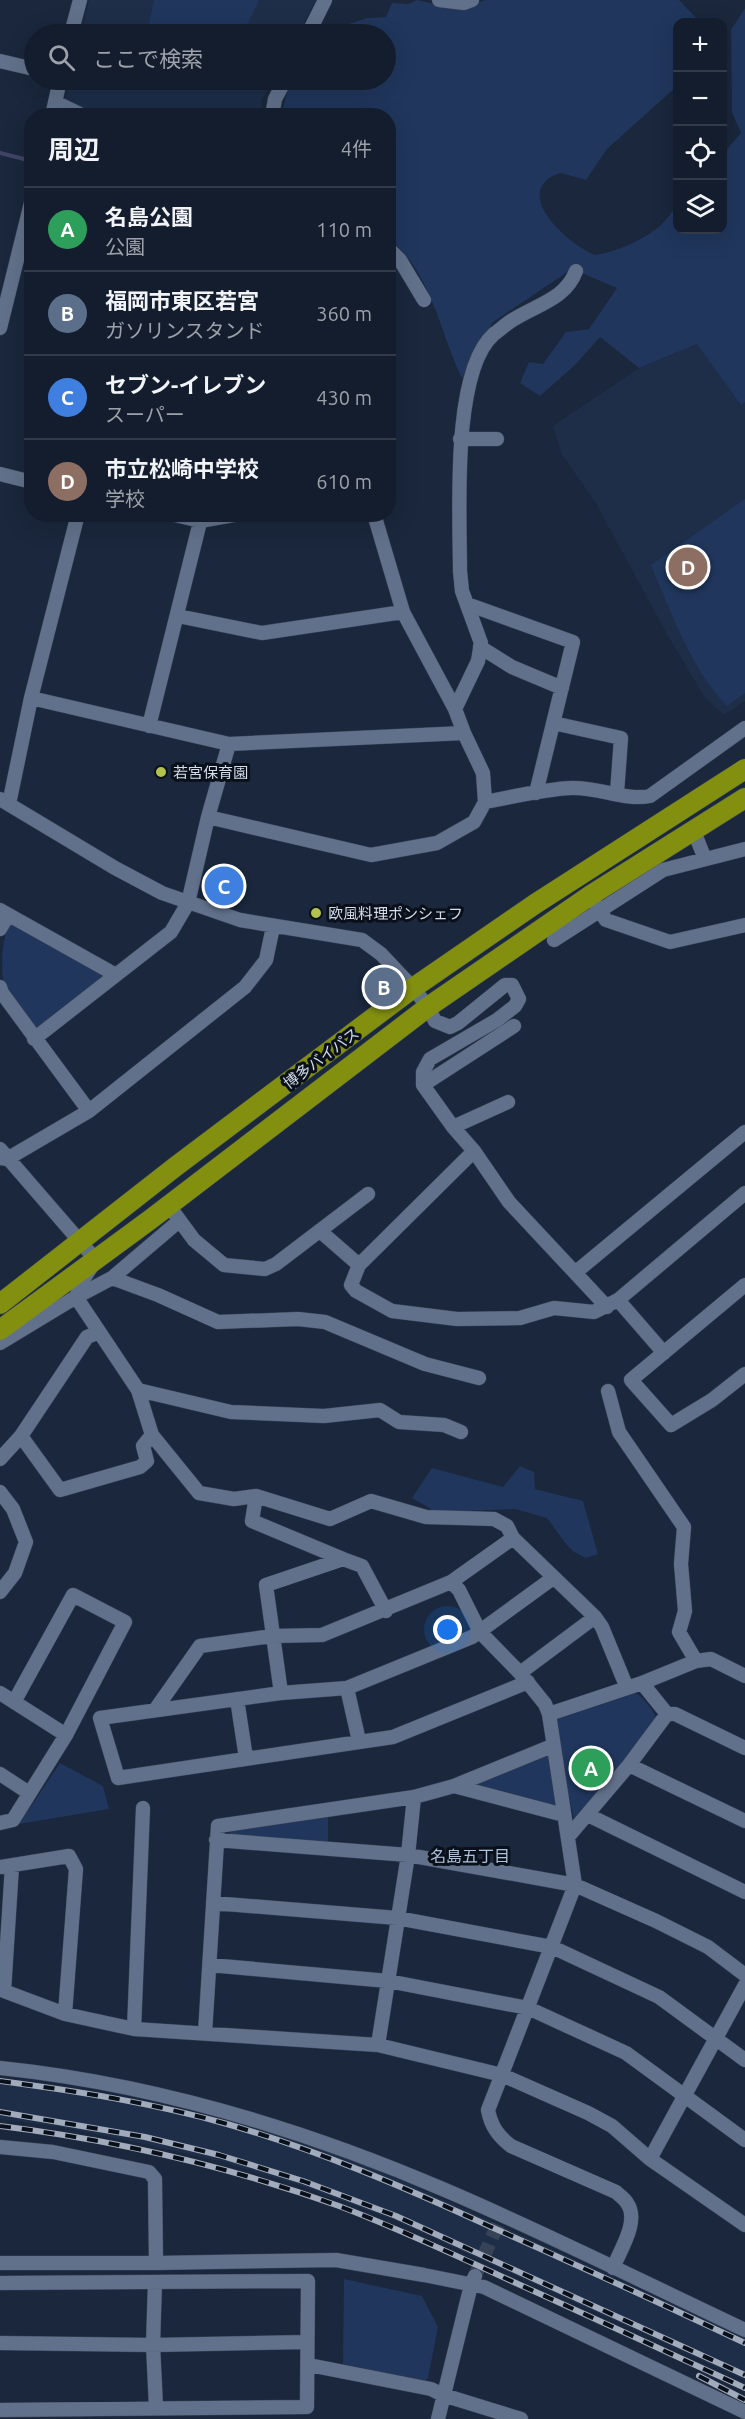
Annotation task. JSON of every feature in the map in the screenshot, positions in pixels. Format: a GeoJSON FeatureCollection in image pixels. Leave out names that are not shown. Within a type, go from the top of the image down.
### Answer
{"type":"FeatureCollection","features":[{"type":"Feature","properties":{"kind":"highway","name":"博多バイパス"},"geometry":{"type":"LineString","coordinates":[[0,1304],[414,988],[545,898],[745,769]]}},
{"type":"Feature","properties":{"kind":"highway","name":"博多バイパス"},"geometry":{"type":"LineString","coordinates":[[0,1330],[96,1260],[174,1213],[428,1007],[596,903],[693,829],[745,798]]}},
{"type":"Feature","properties":{"kind":"street"},"geometry":{"type":"LineString","coordinates":[[74,24],[80,0]]}},
{"type":"Feature","properties":{"kind":"street"},"geometry":{"type":"LineString","coordinates":[[313,24],[325,0]]}},
{"type":"Feature","properties":{"kind":"street"},"geometry":{"type":"LineString","coordinates":[[439,0],[464,3],[472,0]]}},
{"type":"Feature","properties":{"kind":"street"},"geometry":{"type":"LineString","coordinates":[[0,61],[24,67]]}},
{"type":"Feature","properties":{"kind":"street"},"geometry":{"type":"LineString","coordinates":[[53,108],[58,90]]}},
{"type":"Feature","properties":{"kind":"street"},"geometry":{"type":"LineString","coordinates":[[274,108],[280,90]]}},
{"type":"Feature","properties":{"kind":"street"},"geometry":{"type":"LineString","coordinates":[[0,328],[24,231]]}},
{"type":"Feature","properties":{"kind":"street"},"geometry":{"type":"LineString","coordinates":[[396,256],[424,300]]}},
{"type":"Feature","properties":{"kind":"street"},"geometry":{"type":"LineString","coordinates":[[455,709],[478,661],[481,643],[466,604],[460,571],[460,439],[475,362],[491,336],[514,319],[557,297],[572,283],[576,271]]}},
{"type":"Feature","properties":{"kind":"street"},"geometry":{"type":"LineString","coordinates":[[460,439],[497,439]]}},
{"type":"Feature","properties":{"kind":"street"},"geometry":{"type":"LineString","coordinates":[[0,474],[24,480]]}},
{"type":"Feature","properties":{"kind":"street"},"geometry":{"type":"LineString","coordinates":[[76,522],[4,801],[115,868],[162,893],[240,920],[362,940],[381,954],[414,988],[435,1021],[450,1027],[505,985],[512,985],[519,999],[515,1006],[497,1020],[430,1059],[423,1072],[423,1085],[453,1127],[474,1150],[509,1202],[576,1272],[664,1353]]}},
{"type":"Feature","properties":{"kind":"street"},"geometry":{"type":"LineString","coordinates":[[149,726],[200,522]]}},
{"type":"Feature","properties":{"kind":"street"},"geometry":{"type":"LineString","coordinates":[[208,817],[370,855],[437,843],[474,822],[485,802],[483,772],[455,709],[403,612],[376,522]]}},
{"type":"Feature","properties":{"kind":"street"},"geometry":{"type":"LineString","coordinates":[[466,604],[573,642],[536,794]]}},
{"type":"Feature","properties":{"kind":"street"},"geometry":{"type":"LineString","coordinates":[[178,616],[262,633],[403,612]]}},
{"type":"Feature","properties":{"kind":"street"},"geometry":{"type":"LineString","coordinates":[[480,648],[512,667],[562,688]]}},
{"type":"Feature","properties":{"kind":"street"},"geometry":{"type":"LineString","coordinates":[[31,698],[229,744],[464,733]]}},
{"type":"Feature","properties":{"kind":"street"},"geometry":{"type":"LineString","coordinates":[[554,723],[621,738],[616,793]]}},
{"type":"Feature","properties":{"kind":"street"},"geometry":{"type":"LineString","coordinates":[[485,802],[574,788],[616,793],[636,799],[650,796],[745,728]]}},
{"type":"Feature","properties":{"kind":"street"},"geometry":{"type":"LineString","coordinates":[[34,1039],[171,932],[188,903],[208,817],[229,744]]}},
{"type":"Feature","properties":{"kind":"street"},"geometry":{"type":"LineString","coordinates":[[693,829],[705,859]]}},
{"type":"Feature","properties":{"kind":"street"},"geometry":{"type":"LineString","coordinates":[[554,940],[596,903],[663,870],[745,849]]}},
{"type":"Feature","properties":{"kind":"street"},"geometry":{"type":"LineString","coordinates":[[596,903],[606,920],[670,942],[745,925]]}},
{"type":"Feature","properties":{"kind":"street"},"geometry":{"type":"LineString","coordinates":[[0,929],[4,912],[116,975]]}},
{"type":"Feature","properties":{"kind":"street"},"geometry":{"type":"LineString","coordinates":[[76,1297],[82,1281],[96,1260],[2,1155],[89,1111],[246,987],[266,960],[273,927]]}},
{"type":"Feature","properties":{"kind":"street"},"geometry":{"type":"LineString","coordinates":[[0,987],[34,1039],[89,1111]]}},
{"type":"Feature","properties":{"kind":"street"},"geometry":{"type":"LineString","coordinates":[[423,1085],[514,1026]]}},
{"type":"Feature","properties":{"kind":"street"},"geometry":{"type":"LineString","coordinates":[[453,1127],[508,1101]]}},
{"type":"Feature","properties":{"kind":"street"},"geometry":{"type":"LineString","coordinates":[[576,1272],[745,1132]]}},
{"type":"Feature","properties":{"kind":"street"},"geometry":{"type":"LineString","coordinates":[[474,1150],[359,1265],[351,1285],[356,1291],[392,1311],[468,1319],[520,1318],[554,1308],[594,1312],[612,1304],[745,1193]]}},
{"type":"Feature","properties":{"kind":"street"},"geometry":{"type":"LineString","coordinates":[[0,1344],[76,1297],[112,1278],[174,1213],[194,1240],[224,1265],[265,1269],[276,1264],[368,1194]]}},
{"type":"Feature","properties":{"kind":"street"},"geometry":{"type":"LineString","coordinates":[[320,1231],[359,1265]]}},
{"type":"Feature","properties":{"kind":"street"},"geometry":{"type":"LineString","coordinates":[[112,1278],[158,1295],[218,1322],[298,1319],[325,1322],[425,1364],[479,1378]]}},
{"type":"Feature","properties":{"kind":"street"},"geometry":{"type":"LineString","coordinates":[[745,1285],[631,1380],[671,1425],[712,1401],[745,1374]]}},
{"type":"Feature","properties":{"kind":"street"},"geometry":{"type":"LineString","coordinates":[[76,1297],[138,1390],[152,1435],[199,1493],[234,1499],[256,1496],[330,1519],[371,1501],[426,1517],[494,1519],[507,1526],[513,1538],[595,1617],[602,1628],[627,1688]]}},
{"type":"Feature","properties":{"kind":"street"},"geometry":{"type":"LineString","coordinates":[[0,1460],[21,1436],[87,1337],[99,1332]]}},
{"type":"Feature","properties":{"kind":"street"},"geometry":{"type":"LineString","coordinates":[[138,1390],[231,1412],[324,1416],[380,1410],[399,1422],[444,1425],[460,1432]]}},
{"type":"Feature","properties":{"kind":"street"},"geometry":{"type":"LineString","coordinates":[[608,1390],[619,1432],[684,1527],[681,1564],[685,1611],[679,1632],[696,1661]]}},
{"type":"Feature","properties":{"kind":"street"},"geometry":{"type":"LineString","coordinates":[[21,1436],[60,1490],[140,1467],[147,1461],[143,1446],[152,1435]]}},
{"type":"Feature","properties":{"kind":"street"},"geometry":{"type":"LineString","coordinates":[[0,1492],[13,1509],[26,1542],[15,1574],[0,1592]]}},
{"type":"Feature","properties":{"kind":"street"},"geometry":{"type":"LineString","coordinates":[[256,1496],[252,1521],[362,1566],[386,1611]]}},
{"type":"Feature","properties":{"kind":"street"},"geometry":{"type":"LineString","coordinates":[[155,1710],[200,1646],[272,1636],[322,1635],[386,1611],[451,1582],[513,1538]]}},
{"type":"Feature","properties":{"kind":"street"},"geometry":{"type":"LineString","coordinates":[[281,1693],[266,1585],[344,1559]]}},
{"type":"Feature","properties":{"kind":"street"},"geometry":{"type":"LineString","coordinates":[[100,1718],[281,1693],[347,1688],[385,1674],[480,1632],[553,1578]]}},
{"type":"Feature","properties":{"kind":"street"},"geometry":{"type":"LineString","coordinates":[[451,1582],[459,1590],[480,1632],[524,1677],[545,1704],[549,1714],[552,1746],[575,1885],[488,2110],[490,2120],[500,2138],[511,2146],[616,2192],[628,2203],[632,2215],[631,2224],[613,2268]]}},
{"type":"Feature","properties":{"kind":"street"},"geometry":{"type":"LineString","coordinates":[[0,1823],[13,1820],[30,1793],[66,1735],[125,1622],[73,1595],[14,1702]]}},
{"type":"Feature","properties":{"kind":"street"},"geometry":{"type":"LineString","coordinates":[[82,1704],[100,1718],[118,1778],[393,1737],[524,1677],[595,1617]]}},
{"type":"Feature","properties":{"kind":"street"},"geometry":{"type":"LineString","coordinates":[[549,1714],[642,1683],[696,1661],[711,1659],[745,1676]]}},
{"type":"Feature","properties":{"kind":"street"},"geometry":{"type":"LineString","coordinates":[[642,1683],[667,1714]]}},
{"type":"Feature","properties":{"kind":"street"},"geometry":{"type":"LineString","coordinates":[[347,1688],[359,1741]]}},
{"type":"Feature","properties":{"kind":"street"},"geometry":{"type":"LineString","coordinates":[[0,1693],[66,1735]]}},
{"type":"Feature","properties":{"kind":"street"},"geometry":{"type":"LineString","coordinates":[[237,1699],[246,1758]]}},
{"type":"Feature","properties":{"kind":"street"},"geometry":{"type":"LineString","coordinates":[[667,1714],[675,1714],[745,1748]]}},
{"type":"Feature","properties":{"kind":"street"},"geometry":{"type":"LineString","coordinates":[[568,1837],[629,1765],[667,1714]]}},
{"type":"Feature","properties":{"kind":"street"},"geometry":{"type":"LineString","coordinates":[[205,2033],[218,1826],[414,1797],[454,1786],[552,1746]]}},
{"type":"Feature","properties":{"kind":"street"},"geometry":{"type":"LineString","coordinates":[[629,1765],[745,1821]]}},
{"type":"Feature","properties":{"kind":"street"},"geometry":{"type":"LineString","coordinates":[[0,1774],[30,1793]]}},
{"type":"Feature","properties":{"kind":"street"},"geometry":{"type":"LineString","coordinates":[[454,1786],[564,1815]]}},
{"type":"Feature","properties":{"kind":"street"},"geometry":{"type":"LineString","coordinates":[[378,2045],[408,1855],[414,1797]]}},
{"type":"Feature","properties":{"kind":"street"},"geometry":{"type":"LineString","coordinates":[[134,2029],[142,1808]]}},
{"type":"Feature","properties":{"kind":"street"},"geometry":{"type":"LineString","coordinates":[[588,1815],[745,1892]]}},
{"type":"Feature","properties":{"kind":"street"},"geometry":{"type":"LineString","coordinates":[[216,1840],[408,1855],[575,1885],[708,1947],[745,1975]]}},
{"type":"Feature","properties":{"kind":"street"},"geometry":{"type":"LineString","coordinates":[[65,2014],[76,1869],[69,1856],[6,1867],[2,1989],[65,2014],[134,2029],[378,2045],[502,2075],[612,2126],[650,2159],[745,2225]]}},
{"type":"Feature","properties":{"kind":"street"},"geometry":{"type":"LineString","coordinates":[[213,1903],[397,1918],[552,1947],[659,1997],[745,2060]]}},
{"type":"Feature","properties":{"kind":"street"},"geometry":{"type":"LineString","coordinates":[[210,1965],[388,1981],[528,2008],[626,2053],[745,2140]]}},
{"type":"Feature","properties":{"kind":"street"},"geometry":{"type":"LineString","coordinates":[[650,2159],[745,1985]]}},
{"type":"Feature","properties":{"kind":"street"},"geometry":{"type":"LineString","coordinates":[[0,2068],[105,2083],[192,2101],[327,2144],[446,2190],[500,2220],[613,2268],[745,2330]]}},
{"type":"Feature","properties":{"kind":"street"},"geometry":{"type":"LineString","coordinates":[[0,2147],[53,2152],[149,2172],[155,2179],[156,2263]]}},
{"type":"Feature","properties":{"kind":"street"},"geometry":{"type":"LineString","coordinates":[[0,2263],[336,2260],[473,2280],[745,2412]]}},
{"type":"Feature","properties":{"kind":"street"},"geometry":{"type":"LineString","coordinates":[[438,2419],[473,2280]]}},
{"type":"Feature","properties":{"kind":"street"},"geometry":{"type":"LineString","coordinates":[[0,2283],[308,2281],[309,2365],[307,2407],[0,2409]]}},
{"type":"Feature","properties":{"kind":"street"},"geometry":{"type":"LineString","coordinates":[[155,2282],[153,2345],[156,2407]]}},
{"type":"Feature","properties":{"kind":"street"},"geometry":{"type":"LineString","coordinates":[[0,2343],[153,2345],[307,2342]]}},
{"type":"Feature","properties":{"kind":"street"},"geometry":{"type":"LineString","coordinates":[[309,2365],[431,2389],[443,2396],[521,2419]]}},
{"type":"Feature","properties":{"kind":"shaded area"},"geometry":{"type":"Polygon","coordinates":[[[89,0],[316,0],[303,24],[83,24],[89,0]]]}},
{"type":"Feature","properties":{"kind":"shaded area"},"geometry":{"type":"Polygon","coordinates":[[[154,0],[259,0],[248,24],[149,24],[154,0]]]}},
{"type":"Feature","properties":{"kind":"shaded area"},"geometry":{"type":"Polygon","coordinates":[[[417,0],[443,6],[466,7],[485,0],[679,0],[696,18],[673,18],[673,90],[607,149],[586,180],[561,173],[549,178],[541,189],[540,199],[552,223],[574,243],[595,255],[621,248],[647,235],[661,225],[673,211],[673,234],[727,234],[727,149],[741,133],[732,112],[731,30],[745,8],[745,402],[741,405],[697,344],[639,368],[600,337],[575,365],[540,396],[520,383],[529,362],[543,364],[566,332],[589,329],[617,288],[572,269],[493,322],[462,378],[425,286],[415,268],[396,246],[396,108],[283,108],[288,90],[396,90],[396,24],[349,24],[367,18],[386,17],[392,3],[409,4],[417,0]]]}},
{"type":"Feature","properties":{"kind":"shaded area"},"geometry":{"type":"Polygon","coordinates":[[[67,90],[268,90],[261,102],[261,108],[75,108],[70,106],[65,98],[67,90]]]}},
{"type":"Feature","properties":{"kind":"shaded area"},"geometry":{"type":"Polygon","coordinates":[[[697,344],[741,404],[745,402],[745,701],[724,715],[705,698],[667,634],[594,500],[562,455],[553,426],[639,368],[697,344]]]}},
{"type":"Feature","properties":{"kind":"shaded area"},"geometry":{"type":"Polygon","coordinates":[[[745,499],[745,693],[727,706],[714,691],[692,657],[651,565],[745,499]]]}},
{"type":"Feature","properties":{"kind":"shaded area"},"geometry":{"type":"Polygon","coordinates":[[[13,922],[103,973],[104,979],[38,1029],[13,1003],[4,986],[3,945],[13,922]]]}},
{"type":"Feature","properties":{"kind":"shaded area"},"geometry":{"type":"Polygon","coordinates":[[[520,1466],[534,1472],[535,1489],[583,1501],[598,1554],[586,1558],[574,1552],[547,1518],[515,1509],[436,1512],[412,1498],[432,1468],[503,1487],[520,1466]]]}},
{"type":"Feature","properties":{"kind":"shaded area"},"geometry":{"type":"Polygon","coordinates":[[[631,1690],[647,1703],[657,1720],[584,1812],[574,1820],[554,1725],[557,1718],[631,1690]]]}},
{"type":"Feature","properties":{"kind":"shaded area"},"geometry":{"type":"Polygon","coordinates":[[[542,1754],[549,1756],[556,1804],[552,1806],[468,1785],[542,1754]]]}},
{"type":"Feature","properties":{"kind":"shaded area"},"geometry":{"type":"Polygon","coordinates":[[[60,1763],[103,1786],[109,1809],[19,1824],[60,1763]]]}},
{"type":"Feature","properties":{"kind":"shaded area"},"geometry":{"type":"Polygon","coordinates":[[[328,1814],[328,1842],[230,1836],[229,1829],[328,1814]]]}},
{"type":"Feature","properties":{"kind":"shaded area"},"geometry":{"type":"Polygon","coordinates":[[[0,2078],[63,2086],[151,2102],[224,2119],[323,2149],[407,2183],[745,2337],[745,2380],[394,2220],[299,2185],[219,2161],[143,2144],[67,2128],[0,2119],[0,2078]]]}},
{"type":"Feature","properties":{"kind":"shaded area"},"geometry":{"type":"Polygon","coordinates":[[[344,2279],[422,2296],[438,2327],[428,2378],[425,2382],[343,2364],[344,2279]]]}},
{"type":"Feature","properties":{"kind":"waterway"},"geometry":{"type":"LineString","coordinates":[[0,153],[24,159]]}},
{"type":"Feature","properties":{"kind":"tunnel"},"geometry":{"type":"LineString","coordinates":[[475,2276],[498,2224]]}},
{"type":"Feature","properties":{"kind":"railway"},"geometry":{"type":"LineString","coordinates":[[0,2081],[86,2093],[171,2110],[227,2124],[294,2145],[425,2197],[745,2343]]}},
{"type":"Feature","properties":{"kind":"railway"},"geometry":{"type":"LineString","coordinates":[[0,2112],[145,2137],[219,2155],[303,2181],[396,2216],[745,2375]]}},
{"type":"Feature","properties":{"kind":"railway"},"geometry":{"type":"LineString","coordinates":[[0,2126],[86,2139],[172,2157],[256,2179],[339,2206],[429,2244],[745,2388]]}},
{"type":"Feature","properties":{"kind":"railway"},"geometry":{"type":"LineString","coordinates":[[699,2376],[745,2400]]}},
{"type":"Feature","properties":{"kind":"place","name":"市立松崎中学校"},"geometry":{"type":"Point","coordinates":[688,567]}},
{"type":"Feature","properties":{"kind":"place","name":"若宮保育園"},"geometry":{"type":"Point","coordinates":[161,772]}},
{"type":"Feature","properties":{"kind":"place","name":"セブン-イレブン"},"geometry":{"type":"Point","coordinates":[224,886]}},
{"type":"Feature","properties":{"kind":"place","name":"欧風料理ポンシェフ"},"geometry":{"type":"Point","coordinates":[316,913]}},
{"type":"Feature","properties":{"kind":"place","name":"福岡市東区若宮"},"geometry":{"type":"Point","coordinates":[384,987]}},
{"type":"Feature","properties":{"kind":"place","name":"名島公園"},"geometry":{"type":"Point","coordinates":[591,1768]}},
{"type":"Feature","properties":{"kind":"district","name":"名島五丁目"},"geometry":{"type":"Point","coordinates":[470,1856]}}]}
